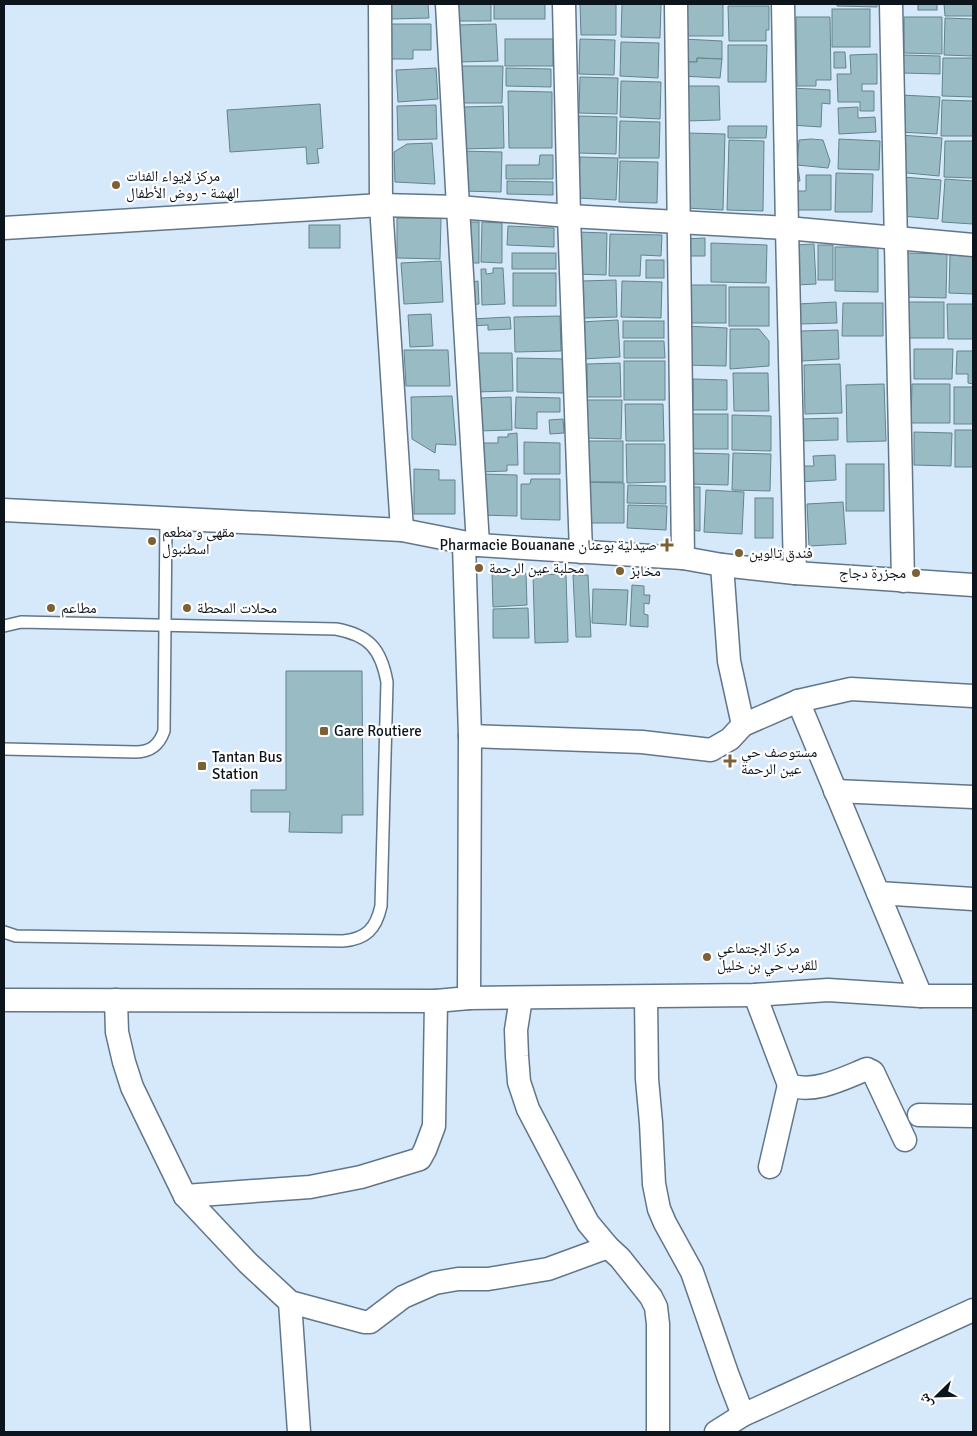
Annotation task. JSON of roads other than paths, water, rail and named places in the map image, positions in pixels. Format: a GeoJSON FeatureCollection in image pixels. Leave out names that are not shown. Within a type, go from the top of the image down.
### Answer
{"type":"FeatureCollection","features":[{"type":"Feature","properties":{"kind":"street"},"geometry":{"type":"LineString","coordinates":[[380,4],[381,205],[402,530]]}},
{"type":"Feature","properties":{"kind":"street"},"geometry":{"type":"LineString","coordinates":[[447,4],[458,207],[471,545],[469,998]]}},
{"type":"Feature","properties":{"kind":"street"},"geometry":{"type":"LineString","coordinates":[[564,4],[569,216],[581,552]]}},
{"type":"Feature","properties":{"kind":"street"},"geometry":{"type":"LineString","coordinates":[[676,4],[683,558]]}},
{"type":"Feature","properties":{"kind":"street"},"geometry":{"type":"LineString","coordinates":[[783,4],[795,573]]}},
{"type":"Feature","properties":{"kind":"street"},"geometry":{"type":"LineString","coordinates":[[892,4],[903,581]]}},
{"type":"Feature","properties":{"kind":"street"},"geometry":{"type":"LineString","coordinates":[[4,228],[381,205],[458,207],[569,216],[787,228],[973,245]]}},
{"type":"Feature","properties":{"kind":"street"},"geometry":{"type":"LineString","coordinates":[[4,510],[402,530],[471,545],[683,558],[722,565],[795,573],[973,585]]}},
{"type":"Feature","properties":{"kind":"street"},"geometry":{"type":"LineString","coordinates":[[722,565],[729,661],[743,725]]}},
{"type":"Feature","properties":{"kind":"street"},"geometry":{"type":"LineString","coordinates":[[470,736],[642,742],[711,750],[730,739],[743,725],[798,701],[851,688],[973,696]]}},
{"type":"Feature","properties":{"kind":"street"},"geometry":{"type":"LineString","coordinates":[[798,701],[920,996]]}},
{"type":"Feature","properties":{"kind":"street"},"geometry":{"type":"LineString","coordinates":[[835,791],[973,797]]}},
{"type":"Feature","properties":{"kind":"street"},"geometry":{"type":"LineString","coordinates":[[878,894],[973,899]]}},
{"type":"Feature","properties":{"kind":"street"},"geometry":{"type":"LineString","coordinates":[[4,1000],[436,1001],[469,998],[755,995],[828,990],[920,996],[973,996]]}},
{"type":"Feature","properties":{"kind":"street"},"geometry":{"type":"LineString","coordinates":[[755,995],[790,1085],[770,1167]]}},
{"type":"Feature","properties":{"kind":"street"},"geometry":{"type":"LineString","coordinates":[[646,997],[647,1079],[654,1184],[658,1209],[692,1272],[743,1415]]}},
{"type":"Feature","properties":{"kind":"street"},"geometry":{"type":"LineString","coordinates":[[521,998],[516,1030],[517,1056],[519,1082],[528,1109],[588,1223],[620,1258],[651,1297],[656,1307],[658,1324],[658,1432]]}},
{"type":"Feature","properties":{"kind":"street"},"geometry":{"type":"LineString","coordinates":[[116,1000],[118,1032],[124,1062],[132,1087],[185,1196],[248,1263],[290,1302],[370,1322],[403,1297],[435,1283],[458,1279],[488,1279],[548,1269],[608,1247]]}},
{"type":"Feature","properties":{"kind":"street"},"geometry":{"type":"LineString","coordinates":[[185,1196],[310,1187],[361,1177],[420,1159],[434,1126],[436,1001]]}},
{"type":"Feature","properties":{"kind":"street"},"geometry":{"type":"LineString","coordinates":[[790,1085],[798,1088],[825,1085],[867,1069],[873,1072],[905,1140]]}},
{"type":"Feature","properties":{"kind":"street"},"geometry":{"type":"LineString","coordinates":[[919,1115],[973,1116]]}},
{"type":"Feature","properties":{"kind":"street"},"geometry":{"type":"LineString","coordinates":[[290,1302],[299,1432]]}},
{"type":"Feature","properties":{"kind":"street"},"geometry":{"type":"LineString","coordinates":[[716,1432],[743,1415],[973,1310]]}},
{"type":"Feature","properties":{"kind":"lane"},"geometry":{"type":"LineString","coordinates":[[4,749],[144,752],[157,744],[164,731],[166,519]]}},
{"type":"Feature","properties":{"kind":"lane"},"geometry":{"type":"LineString","coordinates":[[4,626],[20,622],[336,629],[352,632],[365,640],[377,652],[384,666],[387,682],[381,906],[379,918],[373,928],[365,935],[354,940],[343,941],[16,936],[4,932]]}},
{"type":"Feature","properties":{"kind":"place","name":"مركز لإيواء الفئات الهشة - روض الأطفال"},"geometry":{"type":"Point","coordinates":[116,185]}},
{"type":"Feature","properties":{"kind":"place","name":"مقهى و مطعم اسطنبول"},"geometry":{"type":"Point","coordinates":[152,541]}},
{"type":"Feature","properties":{"kind":"place","name":"Pharmacie Bouanane صيدلية بوعنان"},"geometry":{"type":"Point","coordinates":[667,545]}},
{"type":"Feature","properties":{"kind":"place","name":"فندق تالوين"},"geometry":{"type":"Point","coordinates":[739,553]}},
{"type":"Feature","properties":{"kind":"place","name":"محلبة عين الرحمة"},"geometry":{"type":"Point","coordinates":[479,568]}},
{"type":"Feature","properties":{"kind":"place","name":"مخابز"},"geometry":{"type":"Point","coordinates":[620,571]}},
{"type":"Feature","properties":{"kind":"place","name":"مجزرة دجاج"},"geometry":{"type":"Point","coordinates":[916,573]}},
{"type":"Feature","properties":{"kind":"place","name":"مطاعم"},"geometry":{"type":"Point","coordinates":[51,608]}},
{"type":"Feature","properties":{"kind":"place","name":"محلات المحطة"},"geometry":{"type":"Point","coordinates":[187,608]}},
{"type":"Feature","properties":{"kind":"place","name":"Gare Routiere"},"geometry":{"type":"Point","coordinates":[324,731]}},
{"type":"Feature","properties":{"kind":"place","name":"مستوصف حي عين الرحمة"},"geometry":{"type":"Point","coordinates":[730,761]}},
{"type":"Feature","properties":{"kind":"place","name":"Tantan Bus Station"},"geometry":{"type":"Point","coordinates":[202,766]}},
{"type":"Feature","properties":{"kind":"place","name":"مركز الإجتماعي للقرب حي بن خليل"},"geometry":{"type":"Point","coordinates":[707,957]}}]}
